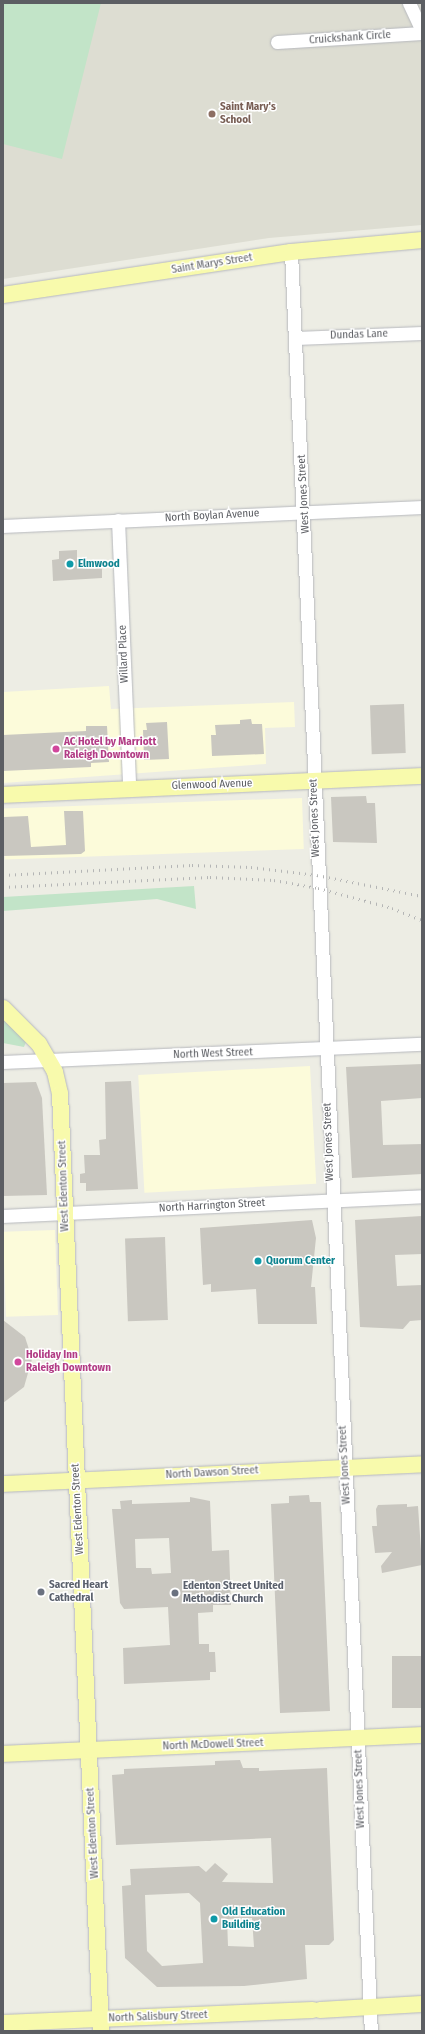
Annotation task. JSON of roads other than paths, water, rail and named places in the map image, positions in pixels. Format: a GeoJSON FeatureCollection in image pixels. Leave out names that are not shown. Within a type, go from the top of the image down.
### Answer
{"type":"FeatureCollection","features":[{"type":"Feature","properties":{"kind":"main road","name":"Saint Marys Street"},"geometry":{"type":"LineString","coordinates":[[3,295],[291,252],[422,240]]}},
{"type":"Feature","properties":{"kind":"main road","name":"Glenwood Avenue"},"geometry":{"type":"LineString","coordinates":[[3,795],[130,788],[422,776]]}},
{"type":"Feature","properties":{"kind":"main road","name":"West Edenton Street"},"geometry":{"type":"LineString","coordinates":[[3,1008],[28,1030],[49,1061],[60,1094],[101,2025]]}},
{"type":"Feature","properties":{"kind":"main road","name":"North Dawson Street"},"geometry":{"type":"LineString","coordinates":[[3,1484],[422,1464]]}},
{"type":"Feature","properties":{"kind":"main road","name":"North McDowell Street"},"geometry":{"type":"LineString","coordinates":[[3,1754],[422,1735]]}},
{"type":"Feature","properties":{"kind":"main road","name":"North Salisbury Street"},"geometry":{"type":"LineString","coordinates":[[3,2023],[101,2025],[422,2004]]}},
{"type":"Feature","properties":{"kind":"street","name":"Cruickshank Circle"},"geometry":{"type":"LineString","coordinates":[[277,42],[422,32],[409,3]]}},
{"type":"Feature","properties":{"kind":"street","name":"West Jones Street"},"geometry":{"type":"LineString","coordinates":[[291,252],[305,512],[313,780],[326,1049],[331,1200],[371,2031]]}},
{"type":"Feature","properties":{"kind":"street","name":"Dundas Lane"},"geometry":{"type":"LineString","coordinates":[[296,338],[422,333]]}},
{"type":"Feature","properties":{"kind":"street","name":"North Boylan Avenue"},"geometry":{"type":"LineString","coordinates":[[3,526],[422,507]]}},
{"type":"Feature","properties":{"kind":"street","name":"Willard Place"},"geometry":{"type":"LineString","coordinates":[[118,520],[130,788]]}},
{"type":"Feature","properties":{"kind":"street","name":"North West Street"},"geometry":{"type":"LineString","coordinates":[[3,1062],[422,1044]]}},
{"type":"Feature","properties":{"kind":"street","name":"North Harrington Street"},"geometry":{"type":"LineString","coordinates":[[3,1216],[422,1196]]}},
{"type":"Feature","properties":{"kind":"railway"},"geometry":{"type":"LineString","coordinates":[[3,875],[192,865],[251,867],[317,875],[422,896]]}},
{"type":"Feature","properties":{"kind":"railway"},"geometry":{"type":"LineString","coordinates":[[3,887],[210,877],[274,880],[318,888],[392,908],[422,920]]}},
{"type":"Feature","properties":{"kind":"place","name":"Saint Mary's School"},"geometry":{"type":"Point","coordinates":[212,114]}},
{"type":"Feature","properties":{"kind":"place","name":"Elmwood"},"geometry":{"type":"Point","coordinates":[70,564]}},
{"type":"Feature","properties":{"kind":"place","name":"AC Hotel by Marriott Raleigh Downtown"},"geometry":{"type":"Point","coordinates":[56,749]}},
{"type":"Feature","properties":{"kind":"place","name":"Quorum Center"},"geometry":{"type":"Point","coordinates":[258,1261]}},
{"type":"Feature","properties":{"kind":"place","name":"Holiday Inn Raleigh Downtown"},"geometry":{"type":"Point","coordinates":[18,1362]}},
{"type":"Feature","properties":{"kind":"place","name":"Sacred Heart Cathedral"},"geometry":{"type":"Point","coordinates":[41,1592]}},
{"type":"Feature","properties":{"kind":"place","name":"Edenton Street United Methodist Church"},"geometry":{"type":"Point","coordinates":[175,1593]}},
{"type":"Feature","properties":{"kind":"place","name":"Old Education Building"},"geometry":{"type":"Point","coordinates":[214,1919]}}]}
